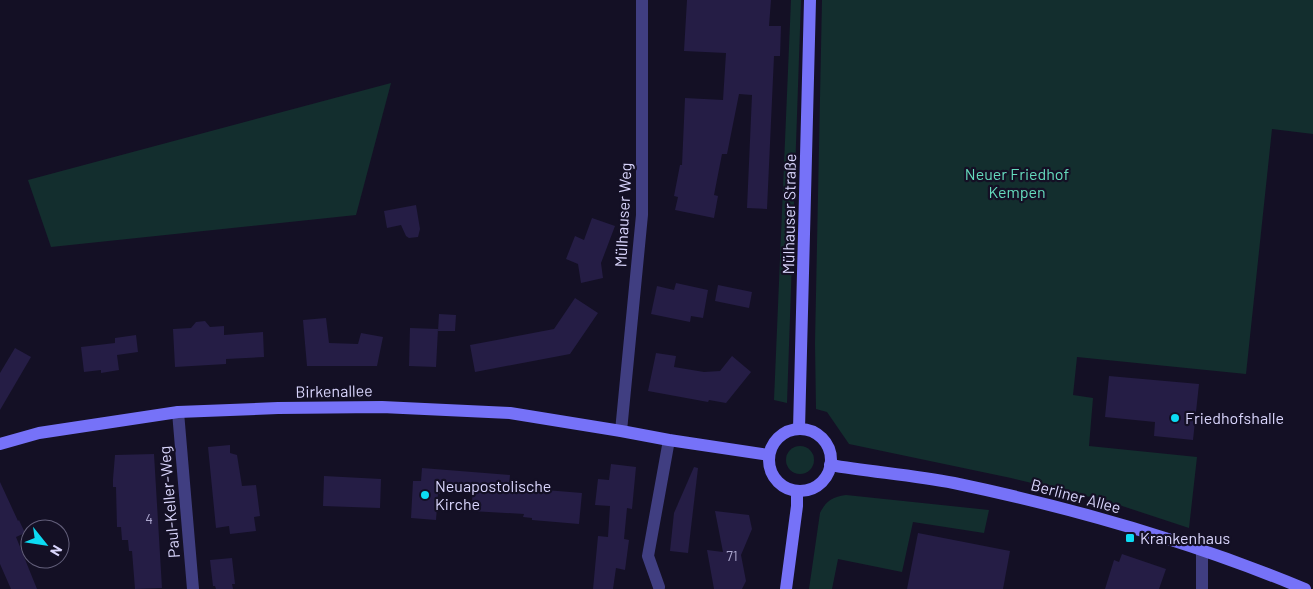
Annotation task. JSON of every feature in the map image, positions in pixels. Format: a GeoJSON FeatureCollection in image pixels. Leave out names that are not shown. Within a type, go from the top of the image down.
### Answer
{"type":"FeatureCollection","features":[{"type":"Feature","properties":{"kind":"street","name":"Mülhauser Weg"},"geometry":{"type":"LineString","coordinates":[[621,430],[642,215],[642,0]]}},
{"type":"Feature","properties":{"kind":"street","name":"Mülhauser Straße"},"geometry":{"type":"LineString","coordinates":[[799,429],[810,0]]}},
{"type":"Feature","properties":{"kind":"street","name":"Birkenallee"},"geometry":{"type":"LineString","coordinates":[[0,444],[39,433],[178,412],[278,408],[382,407],[510,413],[621,430],[669,440],[769,454]]}},
{"type":"Feature","properties":{"kind":"street","name":"Paul-Keller-Weg"},"geometry":{"type":"LineString","coordinates":[[178,412],[193,589]]}},
{"type":"Feature","properties":{"kind":"street"},"geometry":{"type":"LineString","coordinates":[[799,429],[808,430],[823,440],[828,447],[830,465],[822,481],[815,487],[797,491],[787,488],[778,482],[772,474],[769,465],[769,454],[773,445],[780,437],[788,431],[799,429]]}},
{"type":"Feature","properties":{"kind":"street"},"geometry":{"type":"LineString","coordinates":[[659,587],[648,556],[669,440]]}},
{"type":"Feature","properties":{"kind":"street","name":"Berliner Allee"},"geometry":{"type":"LineString","coordinates":[[830,465],[897,473],[1005,494],[1088,514],[1202,550],[1305,589]]}},
{"type":"Feature","properties":{"kind":"street"},"geometry":{"type":"LineString","coordinates":[[786,589],[797,506],[797,491]]}},
{"type":"Feature","properties":{"kind":"street"},"geometry":{"type":"LineString","coordinates":[[1202,550],[1202,589]]}},
{"type":"Feature","properties":{"kind":"green space"},"geometry":{"type":"Polygon","coordinates":[[[791,0],[801,0],[787,403],[774,400],[791,0]]]}},
{"type":"Feature","properties":{"kind":"green space","name":"Neuer Friedhof Kempen"},"geometry":{"type":"Polygon","coordinates":[[[822,0],[1313,0],[1313,134],[1272,129],[1246,374],[1077,357],[1073,395],[1093,398],[1089,446],[1197,457],[1189,528],[1107,501],[1011,478],[849,444],[827,412],[816,409],[815,343],[822,0]]]}},
{"type":"Feature","properties":{"kind":"green space"},"geometry":{"type":"Polygon","coordinates":[[[391,83],[356,215],[51,247],[28,180],[391,83]]]}},
{"type":"Feature","properties":{"kind":"green space"},"geometry":{"type":"Polygon","coordinates":[[[800,446],[810,450],[814,460],[810,470],[800,474],[790,470],[786,460],[790,450],[800,446]]]}},
{"type":"Feature","properties":{"kind":"green space"},"geometry":{"type":"Polygon","coordinates":[[[846,495],[989,510],[984,533],[913,522],[902,572],[838,559],[832,589],[809,589],[820,513],[830,500],[846,495]]]}},
{"type":"Feature","properties":{"kind":"building"},"geometry":{"type":"Polygon","coordinates":[[[687,0],[771,0],[769,26],[781,26],[780,56],[774,56],[767,209],[747,208],[752,95],[739,94],[727,154],[722,154],[714,195],[718,196],[714,218],[675,210],[678,197],[674,196],[680,165],[682,165],[685,98],[723,100],[726,53],[684,51],[687,0]]]}},
{"type":"Feature","properties":{"kind":"building"},"geometry":{"type":"Polygon","coordinates":[[[416,205],[420,229],[418,237],[409,238],[406,236],[401,225],[387,228],[384,211],[416,205]]]}},
{"type":"Feature","properties":{"kind":"building"},"geometry":{"type":"Polygon","coordinates":[[[592,218],[615,226],[601,263],[603,278],[581,283],[578,264],[566,259],[575,236],[584,240],[592,218]]]}},
{"type":"Feature","properties":{"kind":"building"},"geometry":{"type":"Polygon","coordinates":[[[676,283],[708,290],[703,318],[691,316],[690,322],[651,314],[657,286],[674,290],[676,283]]]}},
{"type":"Feature","properties":{"kind":"building"},"geometry":{"type":"Polygon","coordinates":[[[718,285],[752,292],[749,308],[715,301],[718,285]]]}},
{"type":"Feature","properties":{"kind":"building"},"geometry":{"type":"Polygon","coordinates":[[[575,298],[598,313],[570,354],[475,372],[470,345],[554,329],[575,298]]]}},
{"type":"Feature","properties":{"kind":"building"},"geometry":{"type":"Polygon","coordinates":[[[439,314],[456,315],[455,331],[438,331],[439,314]]]}},
{"type":"Feature","properties":{"kind":"building"},"geometry":{"type":"Polygon","coordinates":[[[326,318],[329,343],[358,344],[361,333],[383,337],[377,366],[307,366],[303,320],[326,318]]]}},
{"type":"Feature","properties":{"kind":"building"},"geometry":{"type":"Polygon","coordinates":[[[205,321],[210,327],[224,326],[224,335],[263,332],[264,357],[226,359],[226,364],[175,367],[173,329],[191,328],[196,322],[205,321]]]}},
{"type":"Feature","properties":{"kind":"building"},"geometry":{"type":"Polygon","coordinates":[[[410,328],[438,329],[436,367],[409,366],[410,328]]]}},
{"type":"Feature","properties":{"kind":"building"},"geometry":{"type":"Polygon","coordinates":[[[136,335],[138,352],[117,355],[119,370],[101,373],[101,370],[84,372],[81,347],[115,343],[115,338],[136,335]]]}},
{"type":"Feature","properties":{"kind":"building"},"geometry":{"type":"Polygon","coordinates":[[[15,348],[31,357],[0,410],[0,373],[15,348]]]}},
{"type":"Feature","properties":{"kind":"building"},"geometry":{"type":"Polygon","coordinates":[[[656,353],[676,356],[674,367],[704,372],[720,371],[732,356],[751,372],[726,403],[709,400],[708,402],[648,391],[656,353]]]}},
{"type":"Feature","properties":{"kind":"building"},"geometry":{"type":"Polygon","coordinates":[[[1109,376],[1199,384],[1193,440],[1154,436],[1155,422],[1105,417],[1109,376]]]}},
{"type":"Feature","properties":{"kind":"building"},"geometry":{"type":"Polygon","coordinates":[[[230,445],[230,453],[237,455],[242,486],[256,485],[260,516],[254,517],[256,531],[230,534],[229,526],[216,528],[208,447],[230,445]]]}},
{"type":"Feature","properties":{"kind":"building"},"geometry":{"type":"Polygon","coordinates":[[[154,454],[162,588],[135,589],[132,551],[129,551],[128,540],[122,540],[121,527],[117,527],[116,487],[113,487],[115,455],[154,454]]]}},
{"type":"Feature","properties":{"kind":"building"},"geometry":{"type":"Polygon","coordinates":[[[611,464],[636,467],[632,509],[627,508],[624,539],[629,540],[625,570],[616,568],[613,589],[593,589],[598,536],[608,537],[610,506],[595,505],[598,479],[609,480],[611,464]]]}},
{"type":"Feature","properties":{"kind":"building"},"geometry":{"type":"Polygon","coordinates":[[[694,467],[698,468],[688,553],[670,551],[674,513],[694,467]]]}},
{"type":"Feature","properties":{"kind":"building"},"geometry":{"type":"Polygon","coordinates":[[[422,468],[510,475],[509,487],[582,493],[579,524],[532,520],[532,518],[523,517],[524,514],[471,511],[473,491],[440,489],[436,520],[411,518],[413,481],[421,481],[422,468]]]}},
{"type":"Feature","properties":{"kind":"building"},"geometry":{"type":"Polygon","coordinates":[[[324,476],[381,479],[380,508],[323,506],[324,476]]]}},
{"type":"Feature","properties":{"kind":"building"},"geometry":{"type":"Polygon","coordinates":[[[0,482],[20,522],[20,535],[16,537],[20,547],[20,569],[29,569],[37,589],[11,589],[0,564],[0,482]]]}},
{"type":"Feature","properties":{"kind":"building"},"geometry":{"type":"Polygon","coordinates":[[[715,511],[749,515],[752,529],[741,555],[746,581],[742,589],[714,589],[707,550],[723,552],[715,511]]]}},
{"type":"Feature","properties":{"kind":"building"},"geometry":{"type":"Polygon","coordinates":[[[918,533],[1010,551],[1003,589],[907,589],[918,533]]]}},
{"type":"Feature","properties":{"kind":"building"},"geometry":{"type":"Polygon","coordinates":[[[1122,554],[1166,569],[1159,589],[1105,589],[1114,560],[1119,562],[1122,554]]]}},
{"type":"Feature","properties":{"kind":"building"},"geometry":{"type":"Polygon","coordinates":[[[232,558],[235,584],[232,584],[233,589],[216,589],[213,586],[210,560],[232,558]]]}},
{"type":"Feature","properties":{"kind":"place","name":"Friedhofshalle"},"geometry":{"type":"Point","coordinates":[1175,418]}},
{"type":"Feature","properties":{"kind":"place","name":"Neuapostolische Kirche"},"geometry":{"type":"Point","coordinates":[425,495]}},
{"type":"Feature","properties":{"kind":"place","name":"Krankenhaus"},"geometry":{"type":"Point","coordinates":[1130,538]}}]}
